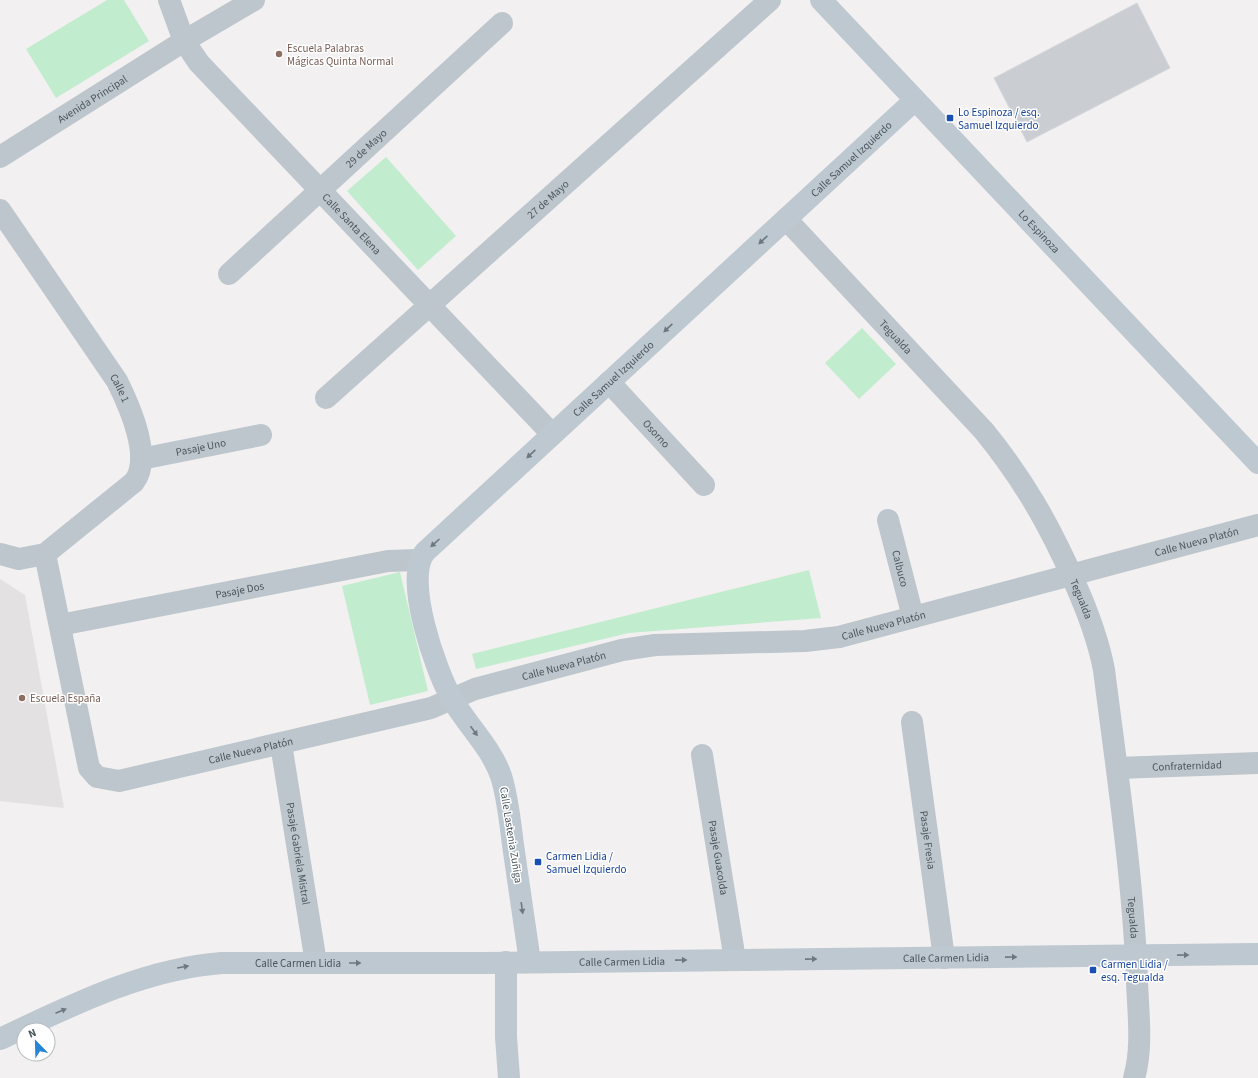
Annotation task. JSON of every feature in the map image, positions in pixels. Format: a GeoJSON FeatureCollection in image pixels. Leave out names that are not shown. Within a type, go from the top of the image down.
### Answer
{"type":"FeatureCollection","features":[{"type":"Feature","properties":{"kind":"street","name":"Calle Santa Elena"},"geometry":{"type":"LineString","coordinates":[[169,0],[184,41],[199,63],[552,434]]}},
{"type":"Feature","properties":{"kind":"street","name":"Avenida Principal"},"geometry":{"type":"LineString","coordinates":[[0,157],[184,41],[254,0]]}},
{"type":"Feature","properties":{"kind":"street","name":"27 de Mayo"},"geometry":{"type":"LineString","coordinates":[[326,398],[770,0]]}},
{"type":"Feature","properties":{"kind":"street","name":"Lo Espinoza"},"geometry":{"type":"LineString","coordinates":[[821,0],[1258,462]]}},
{"type":"Feature","properties":{"kind":"street","name":"29 de Mayo"},"geometry":{"type":"LineString","coordinates":[[229,274],[502,23]]}},
{"type":"Feature","properties":{"kind":"street","name":"Calle Samuel Izquierdo"},"geometry":{"type":"LineString","coordinates":[[419,560],[425,552],[552,434],[915,100]]}},
{"type":"Feature","properties":{"kind":"street","name":"Calle 1"},"geometry":{"type":"LineString","coordinates":[[0,210],[117,381],[139,439],[141,459],[140,472],[134,482],[45,554]]}},
{"type":"Feature","properties":{"kind":"street","name":"Tegualda"},"geometry":{"type":"LineString","coordinates":[[786,219],[984,431],[1003,454],[1020,478],[1050,527],[1091,621],[1101,652],[1132,896],[1139,1036],[1137,1066],[1134,1078]]}},
{"type":"Feature","properties":{"kind":"street","name":"Osorno"},"geometry":{"type":"LineString","coordinates":[[609,382],[704,485]]}},
{"type":"Feature","properties":{"kind":"street","name":"Pasaje Uno"},"geometry":{"type":"LineString","coordinates":[[141,459],[261,435]]}},
{"type":"Feature","properties":{"kind":"street","name":"Calbuco"},"geometry":{"type":"LineString","coordinates":[[888,520],[913,617]]}},
{"type":"Feature","properties":{"kind":"street","name":"Calle Nueva Platón"},"geometry":{"type":"LineString","coordinates":[[45,554],[89,768],[97,777],[119,780],[281,744],[431,708],[475,689],[622,650],[655,645],[822,639],[855,633],[1258,525]]}},
{"type":"Feature","properties":{"kind":"street"},"geometry":{"type":"LineString","coordinates":[[0,554],[19,559],[45,554]]}},
{"type":"Feature","properties":{"kind":"street","name":"Pasaje Dos"},"geometry":{"type":"LineString","coordinates":[[60,624],[388,561],[419,560]]}},
{"type":"Feature","properties":{"kind":"street"},"geometry":{"type":"LineString","coordinates":[[419,560],[418,596],[422,613],[436,666],[452,699]]}},
{"type":"Feature","properties":{"kind":"street","name":"Calle Lastenia Zuñiga"},"geometry":{"type":"LineString","coordinates":[[452,699],[491,755],[504,786],[530,962]]}},
{"type":"Feature","properties":{"kind":"street","name":"Pasaje Fresia"},"geometry":{"type":"LineString","coordinates":[[912,722],[944,958]]}},
{"type":"Feature","properties":{"kind":"street","name":"Pasaje Gabriela Mistral"},"geometry":{"type":"LineString","coordinates":[[281,744],[316,963]]}},
{"type":"Feature","properties":{"kind":"street","name":"Pasaje Guacolda"},"geometry":{"type":"LineString","coordinates":[[702,755],[735,960]]}},
{"type":"Feature","properties":{"kind":"street","name":"Confraternidad"},"geometry":{"type":"LineString","coordinates":[[1116,768],[1258,763]]}},
{"type":"Feature","properties":{"kind":"street","name":"Calle Carmen Lidia"},"geometry":{"type":"LineString","coordinates":[[0,1039],[145,977],[170,970],[222,963],[530,962],[1258,954]]}},
{"type":"Feature","properties":{"kind":"street"},"geometry":{"type":"LineString","coordinates":[[506,962],[506,1037],[509,1078]]}},
{"type":"Feature","properties":{"kind":"shaded area","name":"Escuela España"},"geometry":{"type":"Polygon","coordinates":[[[0,579],[25,595],[64,808],[0,801],[0,579]]]}},
{"type":"Feature","properties":{"kind":"green space"},"geometry":{"type":"Polygon","coordinates":[[[107,0],[124,0],[149,41],[56,98],[26,49],[107,0]]]}},
{"type":"Feature","properties":{"kind":"green space"},"geometry":{"type":"Polygon","coordinates":[[[386,157],[456,236],[418,270],[347,191],[386,157]]]}},
{"type":"Feature","properties":{"kind":"green space"},"geometry":{"type":"Polygon","coordinates":[[[862,328],[896,364],[859,399],[825,363],[862,328]]]}},
{"type":"Feature","properties":{"kind":"green space"},"geometry":{"type":"Polygon","coordinates":[[[809,570],[821,618],[629,633],[476,669],[472,654],[809,570]]]}},
{"type":"Feature","properties":{"kind":"green space"},"geometry":{"type":"Polygon","coordinates":[[[400,572],[428,691],[370,705],[342,586],[400,572]]]}},
{"type":"Feature","properties":{"kind":"building"},"geometry":{"type":"Polygon","coordinates":[[[1137,3],[1170,68],[1027,142],[994,78],[1137,3]]]}},
{"type":"Feature","properties":{"kind":"place","name":"Escuela Palabras Mágicas Quinta Normal"},"geometry":{"type":"Point","coordinates":[279,54]}},
{"type":"Feature","properties":{"kind":"place","name":"Lo Espinoza / esq. Samuel Izquierdo"},"geometry":{"type":"Point","coordinates":[950,118]}},
{"type":"Feature","properties":{"kind":"place","name":"Escuela España"},"geometry":{"type":"Point","coordinates":[22,698]}},
{"type":"Feature","properties":{"kind":"place","name":"Carmen Lidia / Samuel Izquierdo"},"geometry":{"type":"Point","coordinates":[538,862]}},
{"type":"Feature","properties":{"kind":"place","name":"Carmen Lidia / esq. Tegualda"},"geometry":{"type":"Point","coordinates":[1093,970]}}]}
